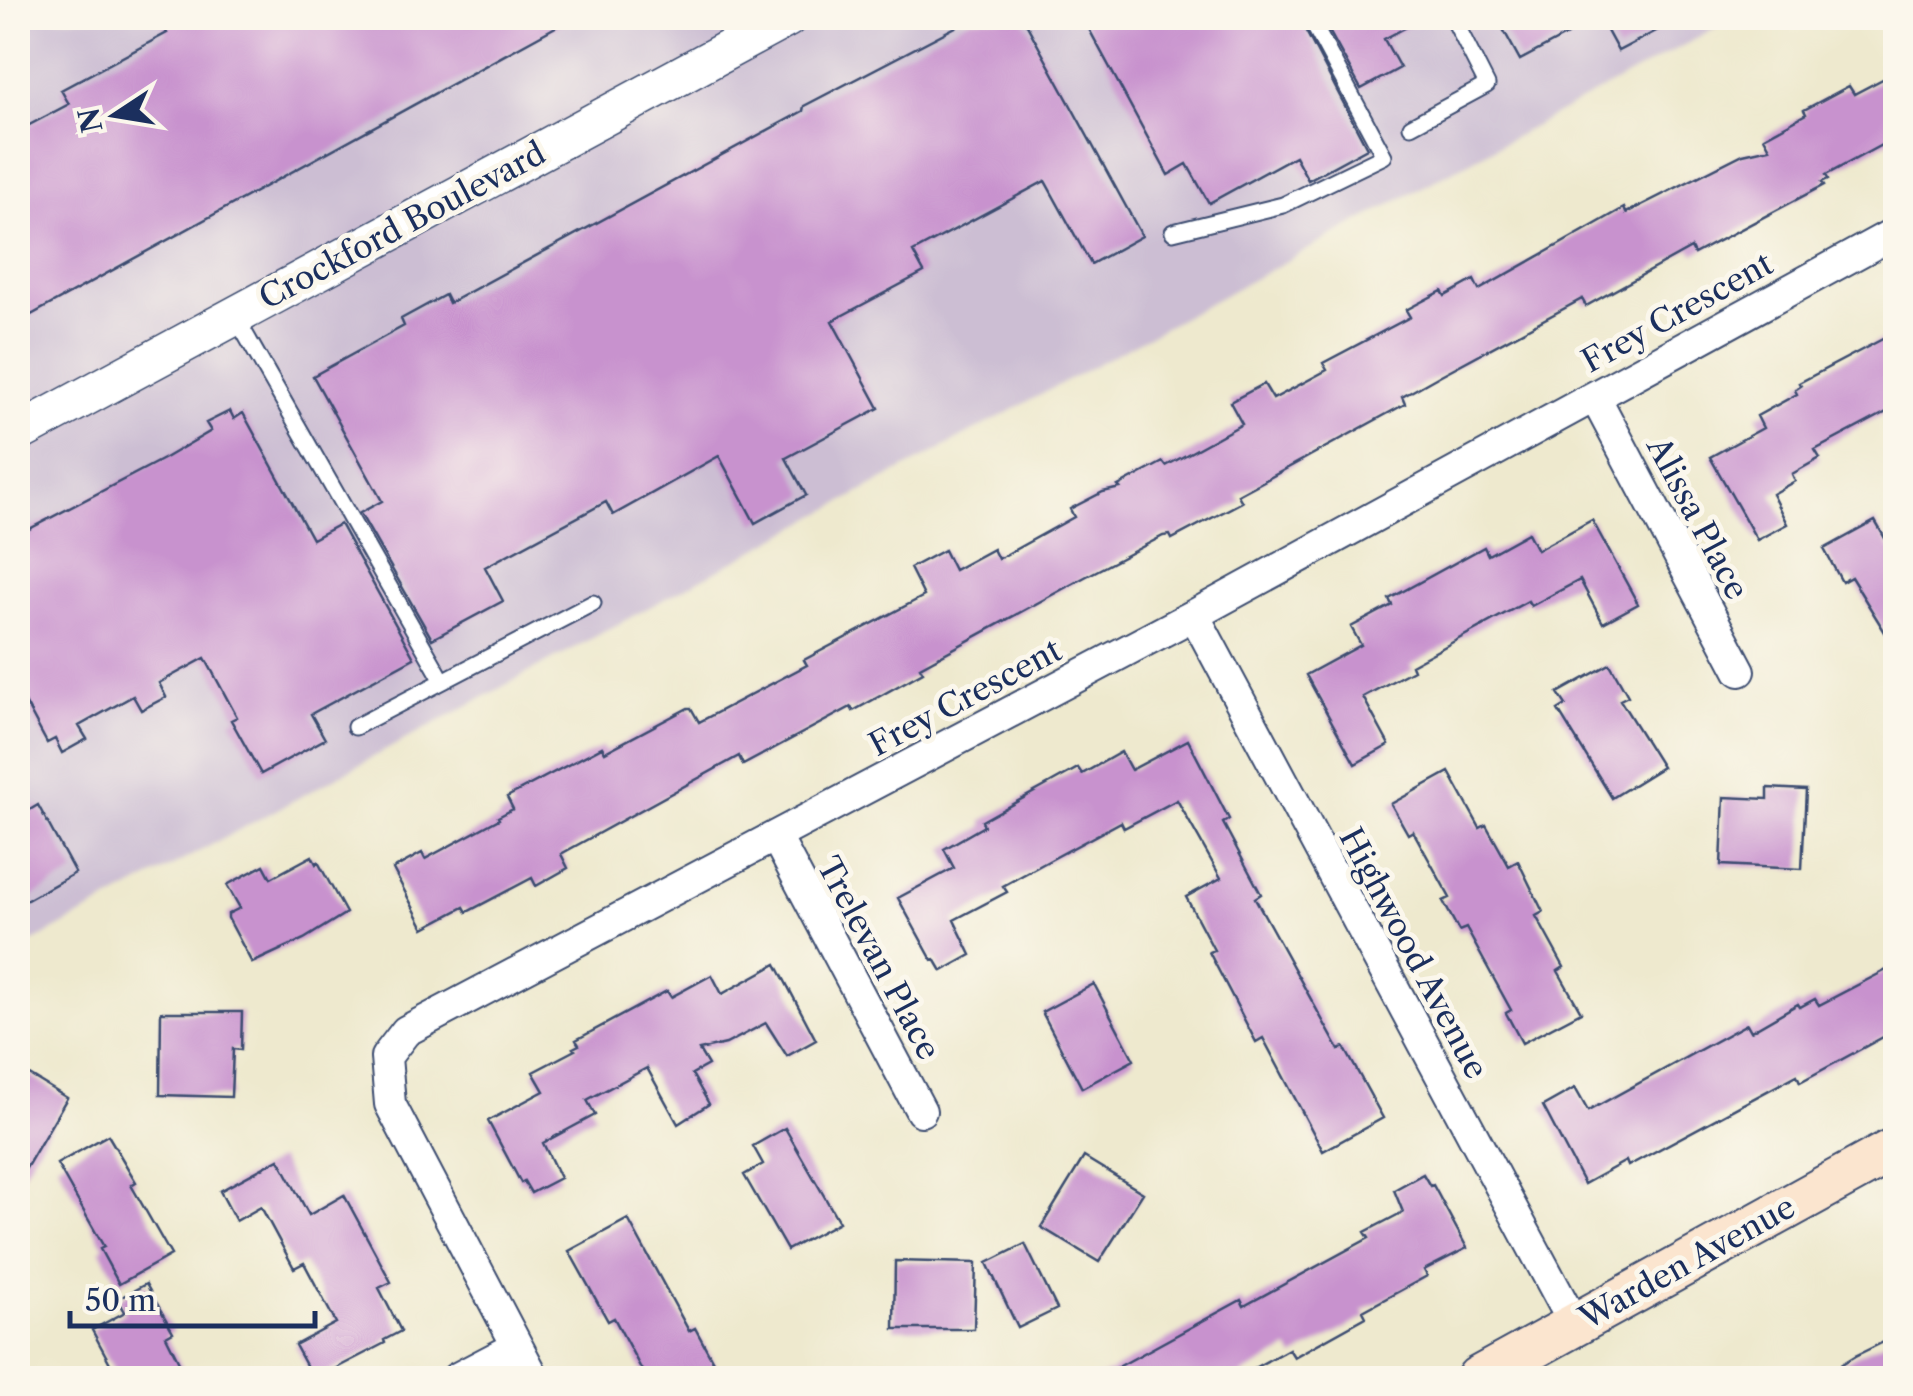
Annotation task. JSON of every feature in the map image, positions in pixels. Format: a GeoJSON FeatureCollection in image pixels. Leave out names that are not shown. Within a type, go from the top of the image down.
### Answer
{"type":"FeatureCollection","features":[{"type":"Feature","properties":{"kind":"main road","name":"Warden Avenue"},"geometry":{"type":"LineString","coordinates":[[1478,1378],[1896,1148]]}},
{"type":"Feature","properties":{"kind":"street","name":"Crockford Boulevard"},"geometry":{"type":"LineString","coordinates":[[18,433],[787,18]]}},
{"type":"Feature","properties":{"kind":"street","name":"Frey Crescent"},"geometry":{"type":"LineString","coordinates":[[534,1378],[390,1104],[386,1057],[406,1031],[1194,615],[1896,232]]}},
{"type":"Feature","properties":{"kind":"street","name":"Alissa Place"},"geometry":{"type":"LineString","coordinates":[[1595,396],[1740,671]]}},
{"type":"Feature","properties":{"kind":"street","name":"Highwood Avenue"},"geometry":{"type":"LineString","coordinates":[[1194,615],[1574,1324]]}},
{"type":"Feature","properties":{"kind":"street","name":"Trelevan Place"},"geometry":{"type":"LineString","coordinates":[[776,838],[921,1111]]}},
{"type":"Feature","properties":{"kind":"street"},"geometry":{"type":"LineString","coordinates":[[457,1378],[516,1348]]}},
{"type":"Feature","properties":{"kind":"lane"},"geometry":{"type":"LineString","coordinates":[[1173,232],[1284,205],[1384,156],[1310,18]]}},
{"type":"Feature","properties":{"kind":"lane"},"geometry":{"type":"LineString","coordinates":[[1411,126],[1487,85],[1453,18]]}},
{"type":"Feature","properties":{"kind":"lane"},"geometry":{"type":"LineString","coordinates":[[235,316],[442,681]]}},
{"type":"Feature","properties":{"kind":"lane"},"geometry":{"type":"LineString","coordinates":[[355,726],[593,604]]}},
{"type":"Feature","properties":{"kind":"shaded area"},"geometry":{"type":"Polygon","coordinates":[[[18,18],[1734,18],[18,950],[18,18]]]}},
{"type":"Feature","properties":{"kind":"building"},"geometry":{"type":"Polygon","coordinates":[[[158,18],[572,18],[31,315],[18,291],[18,131],[69,104],[61,90],[167,33],[158,18]]]}},
{"type":"Feature","properties":{"kind":"building"},"geometry":{"type":"Polygon","coordinates":[[[973,18],[1023,18],[1142,236],[1091,264],[1045,181],[913,252],[924,272],[832,321],[879,408],[786,458],[806,495],[755,523],[719,456],[613,515],[606,502],[485,567],[503,601],[432,639],[360,513],[382,501],[313,376],[404,326],[401,319],[445,295],[449,303],[803,111],[804,106],[973,18]]]}},
{"type":"Feature","properties":{"kind":"building"},"geometry":{"type":"Polygon","coordinates":[[[1083,18],[1299,18],[1367,148],[1308,180],[1295,156],[1209,203],[1187,164],[1168,175],[1083,18]]]}},
{"type":"Feature","properties":{"kind":"building"},"geometry":{"type":"Polygon","coordinates":[[[1322,18],[1424,18],[1384,39],[1400,68],[1361,89],[1322,18]]]}},
{"type":"Feature","properties":{"kind":"building"},"geometry":{"type":"Polygon","coordinates":[[[1497,18],[1599,18],[1520,60],[1497,18]]]}},
{"type":"Feature","properties":{"kind":"building"},"geometry":{"type":"Polygon","coordinates":[[[1600,18],[1681,18],[1618,51],[1600,18]]]}},
{"type":"Feature","properties":{"kind":"building"},"geometry":{"type":"Polygon","coordinates":[[[1896,72],[1896,137],[1826,175],[1824,185],[1694,254],[1691,248],[1586,306],[1582,299],[1441,375],[1402,397],[1405,404],[1238,495],[1242,502],[1172,539],[1170,535],[1163,536],[1085,577],[920,667],[923,672],[853,711],[851,707],[743,765],[739,756],[561,854],[568,868],[536,886],[532,878],[467,912],[464,907],[424,928],[393,869],[422,853],[425,859],[499,819],[513,809],[507,797],[688,708],[699,722],[807,665],[804,660],[924,596],[910,568],[944,550],[954,570],[993,549],[998,559],[1074,517],[1070,509],[1120,488],[1163,462],[1166,466],[1242,424],[1230,402],[1264,384],[1273,399],[1327,370],[1323,363],[1410,317],[1406,310],[1442,291],[1445,296],[1474,280],[1479,290],[1624,208],[1626,213],[1743,154],[1770,148],[1764,137],[1849,86],[1854,94],[1896,72]]]}},
{"type":"Feature","properties":{"kind":"building"},"geometry":{"type":"Polygon","coordinates":[[[1896,332],[1896,407],[1815,450],[1820,458],[1792,474],[1795,481],[1772,494],[1787,524],[1757,540],[1710,457],[1763,428],[1757,416],[1797,394],[1799,383],[1896,332]]]}},
{"type":"Feature","properties":{"kind":"building"},"geometry":{"type":"Polygon","coordinates":[[[230,411],[234,419],[243,413],[312,539],[340,524],[414,658],[311,714],[325,739],[261,774],[231,720],[237,717],[205,658],[159,683],[166,697],[141,710],[133,696],[79,726],[87,739],[62,753],[55,739],[47,743],[18,689],[18,535],[165,458],[211,431],[206,423],[230,411]]]}},
{"type":"Feature","properties":{"kind":"building"},"geometry":{"type":"Polygon","coordinates":[[[1592,520],[1638,604],[1603,623],[1580,580],[1531,606],[1528,601],[1411,665],[1413,670],[1363,697],[1389,745],[1355,764],[1306,675],[1361,645],[1351,627],[1392,605],[1389,599],[1484,547],[1488,555],[1528,533],[1537,550],[1592,520]]]}},
{"type":"Feature","properties":{"kind":"building"},"geometry":{"type":"Polygon","coordinates":[[[1875,521],[1896,557],[1896,650],[1851,577],[1842,582],[1824,549],[1875,521]]]}},
{"type":"Feature","properties":{"kind":"building"},"geometry":{"type":"Polygon","coordinates":[[[1610,664],[1628,696],[1620,700],[1662,767],[1612,798],[1558,710],[1566,705],[1558,693],[1610,664]]]}},
{"type":"Feature","properties":{"kind":"building"},"geometry":{"type":"Polygon","coordinates":[[[1188,740],[1229,819],[1223,823],[1261,894],[1255,898],[1339,1050],[1344,1047],[1383,1118],[1323,1151],[1263,1038],[1256,1042],[1209,952],[1214,950],[1186,897],[1221,878],[1177,800],[1124,828],[1121,822],[1003,886],[1007,892],[954,920],[971,955],[942,971],[898,898],[954,868],[944,849],[984,826],[982,821],[1078,768],[1082,774],[1121,752],[1131,770],[1188,740]]]}},
{"type":"Feature","properties":{"kind":"building"},"geometry":{"type":"Polygon","coordinates":[[[1449,772],[1480,828],[1486,825],[1509,866],[1518,861],[1543,912],[1536,916],[1564,967],[1558,971],[1581,1012],[1522,1043],[1506,1013],[1511,1010],[1466,928],[1459,931],[1443,901],[1450,898],[1413,831],[1408,834],[1391,804],[1449,772]]]}},
{"type":"Feature","properties":{"kind":"building"},"geometry":{"type":"Polygon","coordinates":[[[1768,788],[1806,790],[1802,869],[1721,865],[1724,797],[1768,799],[1768,788]]]}},
{"type":"Feature","properties":{"kind":"building"},"geometry":{"type":"Polygon","coordinates":[[[38,805],[75,873],[18,905],[18,817],[38,805]]]}},
{"type":"Feature","properties":{"kind":"building"},"geometry":{"type":"Polygon","coordinates":[[[312,856],[346,913],[304,939],[252,963],[228,918],[228,914],[240,908],[227,885],[264,865],[271,878],[312,856]]]}},
{"type":"Feature","properties":{"kind":"building"},"geometry":{"type":"Polygon","coordinates":[[[776,964],[816,1040],[787,1056],[766,1023],[726,1044],[699,1050],[708,1065],[692,1074],[709,1104],[678,1124],[647,1068],[587,1100],[595,1115],[543,1143],[560,1178],[531,1193],[524,1181],[521,1183],[488,1121],[544,1091],[533,1072],[575,1050],[579,1045],[576,1040],[667,991],[671,997],[712,975],[722,994],[776,964]]]}},
{"type":"Feature","properties":{"kind":"building"},"geometry":{"type":"Polygon","coordinates":[[[1896,965],[1896,1030],[1800,1082],[1797,1075],[1628,1166],[1626,1161],[1584,1184],[1543,1106],[1575,1088],[1588,1111],[1747,1024],[1751,1031],[1798,1004],[1800,1007],[1815,999],[1819,1005],[1896,965]]]}},
{"type":"Feature","properties":{"kind":"building"},"geometry":{"type":"Polygon","coordinates":[[[1094,984],[1134,1060],[1082,1088],[1042,1012],[1094,984]]]}},
{"type":"Feature","properties":{"kind":"building"},"geometry":{"type":"Polygon","coordinates":[[[161,1012],[242,1012],[241,1050],[233,1049],[231,1097],[160,1095],[161,1012]]]}},
{"type":"Feature","properties":{"kind":"building"},"geometry":{"type":"Polygon","coordinates":[[[18,1068],[67,1098],[18,1182],[18,1068]]]}},
{"type":"Feature","properties":{"kind":"building"},"geometry":{"type":"Polygon","coordinates":[[[785,1128],[839,1222],[787,1250],[744,1175],[763,1164],[753,1146],[785,1128]]]}},
{"type":"Feature","properties":{"kind":"building"},"geometry":{"type":"Polygon","coordinates":[[[108,1135],[171,1255],[119,1284],[100,1249],[104,1247],[57,1164],[108,1135]]]}},
{"type":"Feature","properties":{"kind":"building"},"geometry":{"type":"Polygon","coordinates":[[[1084,1157],[1143,1193],[1099,1262],[1041,1227],[1084,1157]]]}},
{"type":"Feature","properties":{"kind":"building"},"geometry":{"type":"Polygon","coordinates":[[[279,1159],[309,1215],[344,1195],[391,1282],[379,1288],[401,1331],[317,1378],[313,1378],[295,1345],[336,1323],[304,1263],[294,1268],[261,1207],[236,1221],[220,1191],[279,1159]]]}},
{"type":"Feature","properties":{"kind":"building"},"geometry":{"type":"Polygon","coordinates":[[[1423,1174],[1467,1248],[1424,1270],[1427,1276],[1363,1311],[1366,1317],[1294,1357],[1289,1349],[1236,1378],[1098,1378],[1241,1300],[1244,1306],[1369,1238],[1365,1232],[1403,1212],[1394,1190],[1423,1174]]]}},
{"type":"Feature","properties":{"kind":"building"},"geometry":{"type":"Polygon","coordinates":[[[628,1219],[689,1331],[695,1328],[722,1378],[646,1378],[614,1318],[608,1321],[569,1251],[628,1219]]]}},
{"type":"Feature","properties":{"kind":"building"},"geometry":{"type":"Polygon","coordinates":[[[1025,1244],[1057,1309],[1018,1328],[987,1263],[1025,1244]]]}},
{"type":"Feature","properties":{"kind":"building"},"geometry":{"type":"Polygon","coordinates":[[[895,1261],[976,1263],[974,1329],[894,1329],[895,1261]]]}},
{"type":"Feature","properties":{"kind":"building"},"geometry":{"type":"Polygon","coordinates":[[[146,1284],[173,1332],[166,1336],[187,1378],[118,1378],[92,1330],[125,1312],[118,1299],[146,1284]]]}},
{"type":"Feature","properties":{"kind":"building"},"geometry":{"type":"Polygon","coordinates":[[[1896,1336],[1896,1378],[1819,1378],[1855,1356],[1896,1336]]]}}]}
